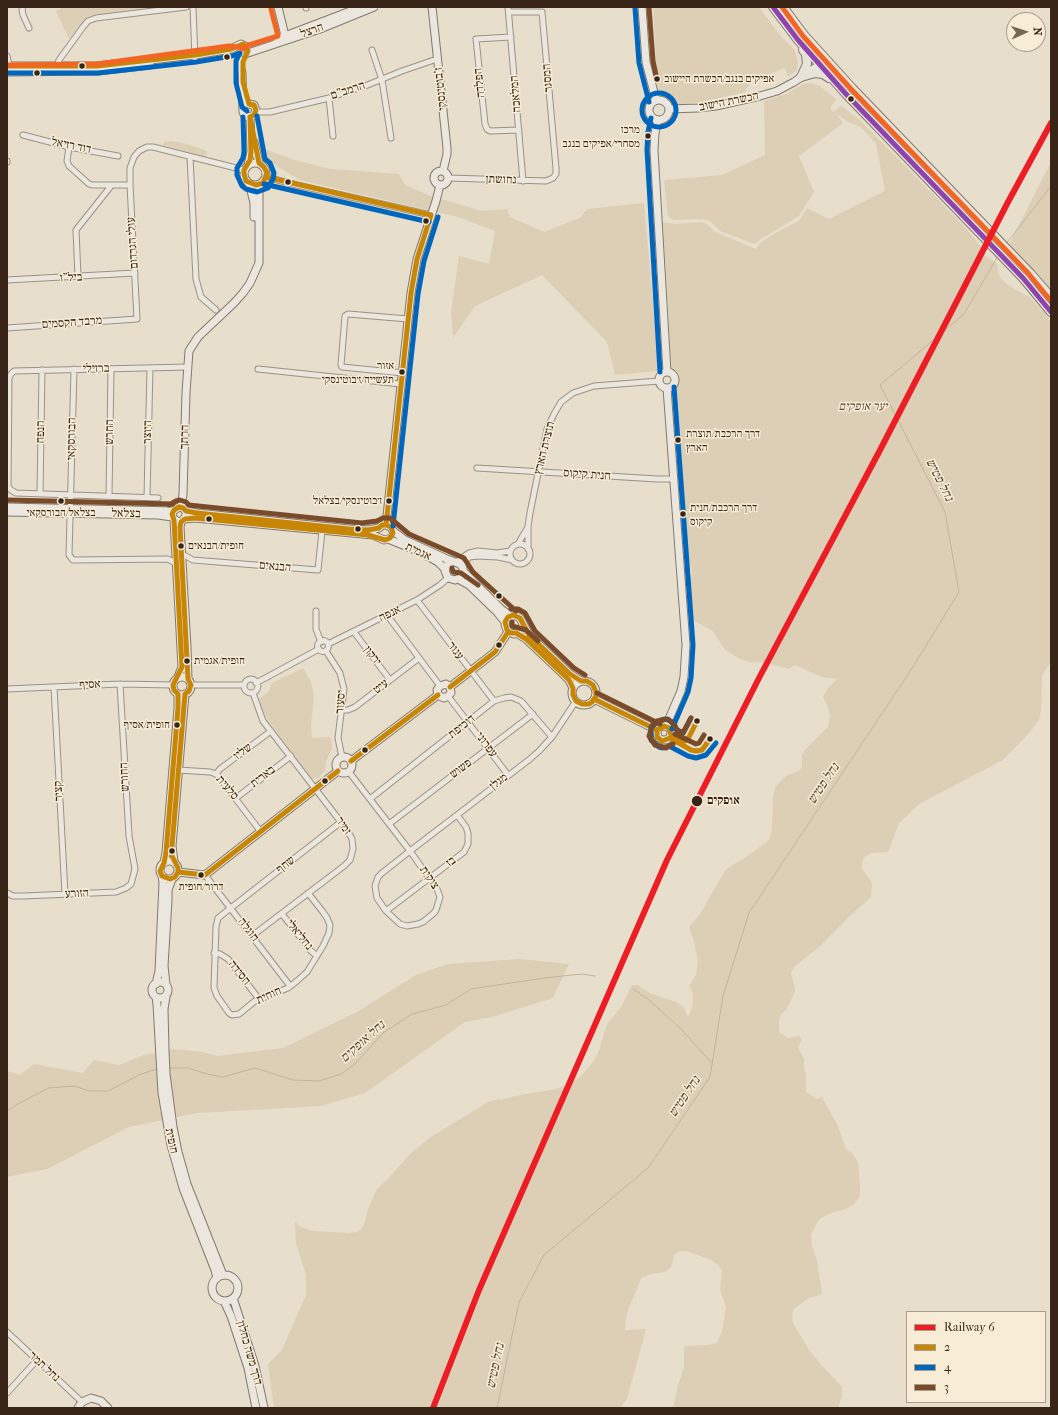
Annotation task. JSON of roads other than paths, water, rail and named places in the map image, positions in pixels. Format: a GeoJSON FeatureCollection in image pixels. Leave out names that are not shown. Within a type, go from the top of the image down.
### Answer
{"type":"FeatureCollection","features":[{"type":"Feature","properties":{"kind":"main road"},"geometry":{"type":"LineString","coordinates":[[773,7],[800,43],[833,80],[993,240],[1013,256],[1051,298]]}},
{"type":"Feature","properties":{"kind":"main road"},"geometry":{"type":"LineString","coordinates":[[783,7],[804,35],[993,240],[1008,263],[1033,289],[1051,312]]}},
{"type":"Feature","properties":{"kind":"main road"},"geometry":{"type":"LineString","coordinates":[[800,43],[806,54],[807,64],[802,77]]}},
{"type":"Feature","properties":{"kind":"main road"},"geometry":{"type":"LineString","coordinates":[[802,77],[815,73],[823,74],[833,80]]}},
{"type":"Feature","properties":{"kind":"street"},"geometry":{"type":"LineString","coordinates":[[23,7],[23,16],[29,28]]}},
{"type":"Feature","properties":{"kind":"street"},"geometry":{"type":"LineString","coordinates":[[57,67],[59,60],[88,21],[96,18],[186,7]]}},
{"type":"Feature","properties":{"kind":"street"},"geometry":{"type":"LineString","coordinates":[[193,7],[195,57]]}},
{"type":"Feature","properties":{"kind":"street"},"geometry":{"type":"LineString","coordinates":[[278,7],[286,38]]}},
{"type":"Feature","properties":{"kind":"street","name":"הרצל"},"geometry":{"type":"LineString","coordinates":[[286,38],[361,7]]}},
{"type":"Feature","properties":{"kind":"street","name":"הרצל"},"geometry":{"type":"LineString","coordinates":[[8,69],[97,66],[241,52],[374,7]]}},
{"type":"Feature","properties":{"kind":"street","name":"ז'בוטינסקי"},"geometry":{"type":"LineString","coordinates":[[432,7],[447,154],[443,171]]}},
{"type":"Feature","properties":{"kind":"street"},"geometry":{"type":"LineString","coordinates":[[642,7],[646,62],[656,100]]}},
{"type":"Feature","properties":{"kind":"street","name":"המלאכה"},"geometry":{"type":"LineString","coordinates":[[509,10],[524,181]]}},
{"type":"Feature","properties":{"kind":"street","name":"המסגר"},"geometry":{"type":"LineString","coordinates":[[509,10],[542,12],[556,168],[556,174],[553,178]]}},
{"type":"Feature","properties":{"kind":"street","name":"הפלדה"},"geometry":{"type":"LineString","coordinates":[[511,37],[476,40],[484,124],[490,131],[519,130]]}},
{"type":"Feature","properties":{"kind":"street"},"geometry":{"type":"LineString","coordinates":[[372,50],[382,80],[390,138]]}},
{"type":"Feature","properties":{"kind":"street"},"geometry":{"type":"LineString","coordinates":[[241,52],[246,105],[242,111],[244,115],[250,118]]}},
{"type":"Feature","properties":{"kind":"street"},"geometry":{"type":"LineString","coordinates":[[7,56],[8,69]]}},
{"type":"Feature","properties":{"kind":"street","name":"הרצל"},"geometry":{"type":"LineString","coordinates":[[8,69],[98,71],[195,57]]}},
{"type":"Feature","properties":{"kind":"street","name":"הרמב\"ם"},"geometry":{"type":"LineString","coordinates":[[256,112],[270,112],[329,98],[438,59]]}},
{"type":"Feature","properties":{"kind":"street","name":"הכשרת הישוב"},"geometry":{"type":"LineString","coordinates":[[669,109],[710,107],[760,96],[781,88],[802,77],[827,60]]}},
{"type":"Feature","properties":{"kind":"street"},"geometry":{"type":"LineString","coordinates":[[329,98],[333,136]]}},
{"type":"Feature","properties":{"kind":"street"},"geometry":{"type":"LineString","coordinates":[[656,100],[664,101],[669,109],[667,117],[662,120],[652,117],[649,110],[650,105],[656,100]]}},
{"type":"Feature","properties":{"kind":"street"},"geometry":{"type":"LineString","coordinates":[[246,105],[254,105],[256,112],[250,118]]}},
{"type":"Feature","properties":{"kind":"street"},"geometry":{"type":"LineString","coordinates":[[250,118],[251,152],[244,177],[249,184],[254,203],[256,255],[255,273]]}},
{"type":"Feature","properties":{"kind":"street"},"geometry":{"type":"LineString","coordinates":[[658,120],[655,133],[654,150],[667,372]]}},
{"type":"Feature","properties":{"kind":"street"},"geometry":{"type":"LineString","coordinates":[[249,184],[259,185],[263,183],[266,177],[264,167],[259,163],[251,128]]}},
{"type":"Feature","properties":{"kind":"street","name":"דוד רזיאל"},"geometry":{"type":"LineString","coordinates":[[23,135],[69,147],[118,156]]}},
{"type":"Feature","properties":{"kind":"street"},"geometry":{"type":"LineString","coordinates":[[69,147],[67,161],[69,166],[92,186],[130,185]]}},
{"type":"Feature","properties":{"kind":"street","name":"עולי הגרדום"},"geometry":{"type":"LineString","coordinates":[[137,319],[130,168],[134,157],[139,151],[147,148],[153,147],[190,157]]}},
{"type":"Feature","properties":{"kind":"street"},"geometry":{"type":"LineString","coordinates":[[216,310],[201,297],[196,279],[190,157],[246,168],[255,162],[259,163]]}},
{"type":"Feature","properties":{"kind":"street"},"geometry":{"type":"LineString","coordinates":[[386,525],[408,319],[417,259],[440,185],[445,183],[448,178],[446,173],[443,171],[436,172],[434,176],[436,183],[440,185]]}},
{"type":"Feature","properties":{"kind":"street"},"geometry":{"type":"LineString","coordinates":[[266,177],[397,208],[431,214]]}},
{"type":"Feature","properties":{"kind":"street","name":"נחושתן"},"geometry":{"type":"LineString","coordinates":[[448,178],[546,181],[553,178]]}},
{"type":"Feature","properties":{"kind":"street"},"geometry":{"type":"LineString","coordinates":[[255,273],[260,257],[259,185]]}},
{"type":"Feature","properties":{"kind":"street"},"geometry":{"type":"LineString","coordinates":[[78,277],[76,230],[111,186]]}},
{"type":"Feature","properties":{"kind":"street","name":"ביל\"ו"},"geometry":{"type":"LineString","coordinates":[[7,280],[135,273]]}},
{"type":"Feature","properties":{"kind":"street","name":"הרתך"},"geometry":{"type":"LineString","coordinates":[[177,518],[187,515],[183,509],[183,494],[189,351],[194,341],[234,303],[245,290],[255,273]]}},
{"type":"Feature","properties":{"kind":"street"},"geometry":{"type":"LineString","coordinates":[[403,373],[342,367],[345,316],[348,314],[408,319]]}},
{"type":"Feature","properties":{"kind":"street","name":"מרבד הקסמים"},"geometry":{"type":"LineString","coordinates":[[7,328],[137,319]]}},
{"type":"Feature","properties":{"kind":"street","name":"ברזילי"},"geometry":{"type":"LineString","coordinates":[[40,494],[16,493],[8,487],[10,374],[14,371],[188,367]]}},
{"type":"Feature","properties":{"kind":"street","name":"החרש"},"geometry":{"type":"LineString","coordinates":[[109,496],[111,368]]}},
{"type":"Feature","properties":{"kind":"street","name":"היוצר"},"geometry":{"type":"LineString","coordinates":[[147,497],[150,368]]}},
{"type":"Feature","properties":{"kind":"street","name":"הבורסקאי"},"geometry":{"type":"LineString","coordinates":[[70,511],[74,369]]}},
{"type":"Feature","properties":{"kind":"street"},"geometry":{"type":"LineString","coordinates":[[258,369],[402,384]]}},
{"type":"Feature","properties":{"kind":"street","name":"הנפח"},"geometry":{"type":"LineString","coordinates":[[40,494],[42,370]]}},
{"type":"Feature","properties":{"kind":"street"},"geometry":{"type":"LineString","coordinates":[[667,372],[661,375],[659,381],[663,387],[667,388]]}},
{"type":"Feature","properties":{"kind":"street"},"geometry":{"type":"LineString","coordinates":[[667,372],[674,376],[675,381],[672,386],[667,388]]}},
{"type":"Feature","properties":{"kind":"street","name":"תוצרת הארץ"},"geometry":{"type":"LineString","coordinates":[[528,549],[528,526],[547,428],[561,402],[573,393],[594,386],[659,381]]}},
{"type":"Feature","properties":{"kind":"street"},"geometry":{"type":"LineString","coordinates":[[666,726],[681,691],[685,656],[685,638],[667,388]]}},
{"type":"Feature","properties":{"kind":"street","name":"חנית קיקוס"},"geometry":{"type":"LineString","coordinates":[[477,468],[674,479]]}},
{"type":"Feature","properties":{"kind":"street"},"geometry":{"type":"LineString","coordinates":[[40,494],[158,498]]}},
{"type":"Feature","properties":{"kind":"street","name":"בצלאל"},"geometry":{"type":"LineString","coordinates":[[7,507],[195,518],[380,537]]}},
{"type":"Feature","properties":{"kind":"street"},"geometry":{"type":"LineString","coordinates":[[181,694],[189,691],[189,682],[179,554],[180,527],[176,508],[205,514],[349,529],[362,530],[379,528],[382,525],[386,525],[391,527],[393,531],[392,536],[384,540],[380,537],[378,532],[379,528]]}},
{"type":"Feature","properties":{"kind":"street"},"geometry":{"type":"LineString","coordinates":[[70,511],[69,555],[73,560],[168,559],[179,554]]}},
{"type":"Feature","properties":{"kind":"street","name":"בצלאל"},"geometry":{"type":"LineString","coordinates":[[7,512],[70,511]]}},
{"type":"Feature","properties":{"kind":"street","name":"תוצרת הארץ"},"geometry":{"type":"LineString","coordinates":[[518,544],[528,526]]}},
{"type":"Feature","properties":{"kind":"street","name":"הבנאים"},"geometry":{"type":"LineString","coordinates":[[179,554],[193,560],[318,570],[322,531]]}},
{"type":"Feature","properties":{"kind":"street","name":"אגמית"},"geometry":{"type":"LineString","coordinates":[[393,531],[405,540],[458,565],[501,609],[511,616]]}},
{"type":"Feature","properties":{"kind":"street","name":"אגמית"},"geometry":{"type":"LineString","coordinates":[[388,539],[430,557],[445,569]]}},
{"type":"Feature","properties":{"kind":"street"},"geometry":{"type":"LineString","coordinates":[[458,565],[469,553],[478,551],[497,553],[510,551],[518,544],[525,546],[528,549],[529,557],[526,562],[520,564],[498,556],[469,557],[458,565],[448,564],[445,569],[446,574],[448,578],[453,580],[458,579],[469,585],[497,612],[505,622],[505,628],[526,639],[569,680],[574,688]]}},
{"type":"Feature","properties":{"kind":"street"},"geometry":{"type":"LineString","coordinates":[[510,551],[510,557],[512,560]]}},
{"type":"Feature","properties":{"kind":"street"},"geometry":{"type":"LineString","coordinates":[[168,559],[180,566]]}},
{"type":"Feature","properties":{"kind":"street"},"geometry":{"type":"LineString","coordinates":[[180,566],[193,560]]}},
{"type":"Feature","properties":{"kind":"street"},"geometry":{"type":"LineString","coordinates":[[458,565],[462,576],[458,579]]}},
{"type":"Feature","properties":{"kind":"street"},"geometry":{"type":"LineString","coordinates":[[180,566],[182,667],[178,677],[174,680],[173,685],[174,690],[181,694]]}},
{"type":"Feature","properties":{"kind":"street","name":"אנפה"},"geometry":{"type":"LineString","coordinates":[[328,644],[417,600],[448,578]]}},
{"type":"Feature","properties":{"kind":"street","name":"עגור"},"geometry":{"type":"LineString","coordinates":[[417,600],[494,701]]}},
{"type":"Feature","properties":{"kind":"street"},"geometry":{"type":"LineString","coordinates":[[316,611],[315,625],[321,642],[318,646],[319,649]]}},
{"type":"Feature","properties":{"kind":"street"},"geometry":{"type":"LineString","coordinates":[[387,615],[440,686]]}},
{"type":"Feature","properties":{"kind":"street"},"geometry":{"type":"LineString","coordinates":[[505,622],[511,616],[520,618],[529,635],[570,674],[581,681]]}},
{"type":"Feature","properties":{"kind":"street"},"geometry":{"type":"LineString","coordinates":[[450,687],[495,652],[512,633],[520,631],[523,625]]}},
{"type":"Feature","properties":{"kind":"street","name":"ירקון"},"geometry":{"type":"LineString","coordinates":[[354,632],[390,680]]}},
{"type":"Feature","properties":{"kind":"street"},"geometry":{"type":"LineString","coordinates":[[256,683],[319,649],[326,651],[329,647],[328,644],[324,641],[321,642]]}},
{"type":"Feature","properties":{"kind":"street","name":"יסעור"},"geometry":{"type":"LineString","coordinates":[[326,651],[335,664],[342,681],[344,696],[338,738],[342,757]]}},
{"type":"Feature","properties":{"kind":"street","name":"עיט"},"geometry":{"type":"LineString","coordinates":[[341,710],[348,710],[355,707],[419,658]]}},
{"type":"Feature","properties":{"kind":"street"},"geometry":{"type":"LineString","coordinates":[[178,677],[183,677],[189,682],[244,685]]}},
{"type":"Feature","properties":{"kind":"street"},"geometry":{"type":"LineString","coordinates":[[248,680],[253,680],[256,683],[257,689],[253,693],[245,691],[244,685],[248,680]]}},
{"type":"Feature","properties":{"kind":"street"},"geometry":{"type":"LineString","coordinates":[[581,681],[587,681],[593,685],[596,692],[594,699],[589,704],[582,704],[576,701],[573,695],[576,684],[581,681]]}},
{"type":"Feature","properties":{"kind":"street","name":"אסיף"},"geometry":{"type":"LineString","coordinates":[[7,689],[120,684],[173,685]]}},
{"type":"Feature","properties":{"kind":"street","name":"החורש"},"geometry":{"type":"LineString","coordinates":[[120,684],[129,836],[135,869]]}},
{"type":"Feature","properties":{"kind":"street"},"geometry":{"type":"LineString","coordinates":[[438,695],[437,690],[440,686],[446,684],[450,687]]}},
{"type":"Feature","properties":{"kind":"street","name":"קציר"},"geometry":{"type":"LineString","coordinates":[[54,687],[65,894]]}},
{"type":"Feature","properties":{"kind":"street"},"geometry":{"type":"LineString","coordinates":[[438,695],[444,698],[448,696],[451,691],[450,687]]}},
{"type":"Feature","properties":{"kind":"street","name":"זמיר"},"geometry":{"type":"LineString","coordinates":[[252,936],[344,866],[350,860],[353,849],[352,839],[341,822],[260,715],[253,693]]}},
{"type":"Feature","properties":{"kind":"street"},"geometry":{"type":"LineString","coordinates":[[181,694],[178,770],[172,846],[174,862],[177,866],[178,872],[172,879],[168,890],[164,971],[169,992],[166,997],[161,999],[156,997],[152,991],[156,984],[159,971],[163,883],[160,871],[164,863],[166,852],[177,715],[181,694]]}},
{"type":"Feature","properties":{"kind":"street"},"geometry":{"type":"LineString","coordinates":[[351,761],[438,695]]}},
{"type":"Feature","properties":{"kind":"street","name":"עפרוני"},"geometry":{"type":"LineString","coordinates":[[448,696],[508,775]]}},
{"type":"Feature","properties":{"kind":"street"},"geometry":{"type":"LineString","coordinates":[[494,701],[504,698],[517,699],[526,705],[552,737]]}},
{"type":"Feature","properties":{"kind":"street"},"geometry":{"type":"LineString","coordinates":[[594,699],[657,730]]}},
{"type":"Feature","properties":{"kind":"street","name":"דוכיפת"},"geometry":{"type":"LineString","coordinates":[[370,798],[494,701]]}},
{"type":"Feature","properties":{"kind":"street","name":"מגלן"},"geometry":{"type":"LineString","coordinates":[[410,851],[539,751],[552,737],[576,701]]}},
{"type":"Feature","properties":{"kind":"street","name":"פשוש"},"geometry":{"type":"LineString","coordinates":[[389,824],[533,714]]}},
{"type":"Feature","properties":{"kind":"street"},"geometry":{"type":"LineString","coordinates":[[661,726],[666,726],[671,732],[670,737],[667,740],[662,741],[657,737],[657,730],[661,726]]}},
{"type":"Feature","properties":{"kind":"street","name":"שליו"},"geometry":{"type":"LineString","coordinates":[[216,774],[220,769],[271,731]]}},
{"type":"Feature","properties":{"kind":"street","name":"בארית"},"geometry":{"type":"LineString","coordinates":[[236,798],[291,756]]}},
{"type":"Feature","properties":{"kind":"street"},"geometry":{"type":"LineString","coordinates":[[342,757],[346,757],[351,761],[352,767],[349,772],[343,774],[335,767],[338,759],[342,757]]}},
{"type":"Feature","properties":{"kind":"street","name":"סלעית"},"geometry":{"type":"LineString","coordinates":[[178,770],[210,772],[216,774],[261,832]]}},
{"type":"Feature","properties":{"kind":"street"},"geometry":{"type":"LineString","coordinates":[[178,872],[205,875],[316,790],[338,771]]}},
{"type":"Feature","properties":{"kind":"street"},"geometry":{"type":"LineString","coordinates":[[349,772],[410,851]]}},
{"type":"Feature","properties":{"kind":"street","name":"בז"},"geometry":{"type":"LineString","coordinates":[[386,912],[459,856],[466,848],[468,833],[466,827],[457,815]]}},
{"type":"Feature","properties":{"kind":"street","name":"שחף"},"geometry":{"type":"LineString","coordinates":[[230,908],[341,822]]}},
{"type":"Feature","properties":{"kind":"street","name":"צוקית"},"geometry":{"type":"LineString","coordinates":[[410,851],[438,888],[440,898],[440,902],[434,913],[423,922],[413,926],[400,924],[386,912],[377,898],[376,892],[376,882],[382,873],[410,851]]}},
{"type":"Feature","properties":{"kind":"street"},"geometry":{"type":"LineString","coordinates":[[164,863],[169,861],[174,862]]}},
{"type":"Feature","properties":{"kind":"street","name":"הזורע"},"geometry":{"type":"LineString","coordinates":[[7,893],[13,896],[24,896],[121,891],[131,884],[135,869]]}},
{"type":"Feature","properties":{"kind":"street","name":"חוגלה"},"geometry":{"type":"LineString","coordinates":[[205,875],[290,986]]}},
{"type":"Feature","properties":{"kind":"street"},"geometry":{"type":"LineString","coordinates":[[162,876],[167,879],[172,879]]}},
{"type":"Feature","properties":{"kind":"street","name":"חוחית"},"geometry":{"type":"LineString","coordinates":[[230,908],[220,915],[217,922],[214,953],[214,988],[216,996],[229,1013],[235,1015],[239,1014],[259,999],[290,986],[307,972],[317,956],[329,933],[330,925],[328,918],[308,894]]}},
{"type":"Feature","properties":{"kind":"street","name":"נחליאלי"},"geometry":{"type":"LineString","coordinates":[[282,914],[311,951],[317,956]]}},
{"type":"Feature","properties":{"kind":"street","name":"חסידה"},"geometry":{"type":"LineString","coordinates":[[214,953],[220,954],[228,959],[259,999]]}},
{"type":"Feature","properties":{"kind":"street"},"geometry":{"type":"LineString","coordinates":[[156,984],[161,982],[166,984]]}},
{"type":"Feature","properties":{"kind":"street","name":"חופית"},"geometry":{"type":"LineString","coordinates":[[156,997],[168,1112],[187,1184],[220,1276]]}},
{"type":"Feature","properties":{"kind":"street","name":"חופית"},"geometry":{"type":"LineString","coordinates":[[162,1051],[166,997]]}},
{"type":"Feature","properties":{"kind":"street"},"geometry":{"type":"LineString","coordinates":[[220,1276],[232,1276],[237,1283],[237,1292],[233,1298],[224,1301],[217,1298],[213,1291],[213,1284],[220,1276]]}},
{"type":"Feature","properties":{"kind":"street","name":"דרך משה כחלון"},"geometry":{"type":"LineString","coordinates":[[233,1298],[254,1366],[264,1408]]}},
{"type":"Feature","properties":{"kind":"street","name":"דרך משה כחלון"},"geometry":{"type":"LineString","coordinates":[[224,1301],[231,1316],[244,1355],[256,1408]]}},
{"type":"Feature","properties":{"kind":"street","name":"נחל תמר"},"geometry":{"type":"LineString","coordinates":[[7,1332],[37,1360],[80,1405]]}},
{"type":"Feature","properties":{"kind":"street"},"geometry":{"type":"LineString","coordinates":[[7,1393],[37,1360]]}},
{"type":"Feature","properties":{"kind":"street"},"geometry":{"type":"LineString","coordinates":[[80,1405],[91,1398],[101,1401],[108,1408]]}},
{"type":"Feature","properties":{"kind":"waterway","name":"נחל פטיש"},"geometry":{"type":"LineString","coordinates":[[1006,244],[1051,186]]}},
{"type":"Feature","properties":{"kind":"waterway","name":"נחל פטיש"},"geometry":{"type":"LineString","coordinates":[[497,1408],[519,1302],[544,1255],[648,1168],[710,1077],[723,996],[749,913],[911,670],[959,592],[945,512],[880,385],[964,314],[998,256]]}},
{"type":"Feature","properties":{"kind":"waterway","name":"נחל אופקים"},"geometry":{"type":"LineString","coordinates":[[170,1068],[188,1068],[223,1077],[255,1068],[293,1080],[319,1081],[341,1074],[355,1064],[383,1033],[412,1014],[446,1005],[471,989],[582,974],[595,976]]}},
{"type":"Feature","properties":{"kind":"waterway","name":"נחל אופקים"},"geometry":{"type":"LineString","coordinates":[[633,989],[649,1000],[680,1028],[711,1062]]}},
{"type":"Feature","properties":{"kind":"waterway","name":"נחל אופקים"},"geometry":{"type":"LineString","coordinates":[[7,1111],[48,1088],[75,1086],[89,1091],[108,1091],[141,1074],[157,1069]]}},
{"type":"Feature","properties":{"kind":"rail line","name":"6"},"geometry":{"type":"LineString","coordinates":[[433,1408],[479,1290],[667,860],[759,678],[879,452],[1008,202],[1051,123]]}},
{"type":"Feature","properties":{"kind":"place","name":"אפיקים בנגב/הכשרת היישוב"},"geometry":{"type":"Point","coordinates":[657,79]}},
{"type":"Feature","properties":{"kind":"place","name":"מרכז מסחרי/אפיקים בנגב"},"geometry":{"type":"Point","coordinates":[648,136]}},
{"type":"Feature","properties":{"kind":"place","name":"אזור תעשייה/ז׳בוטינסקי"},"geometry":{"type":"Point","coordinates":[402,372]}},
{"type":"Feature","properties":{"kind":"place","name":"דרך הרכבת/תוצרת הארץ"},"geometry":{"type":"Point","coordinates":[678,440]}},
{"type":"Feature","properties":{"kind":"place","name":"בצלאל/הבורסקאי"},"geometry":{"type":"Point","coordinates":[61,501]}},
{"type":"Feature","properties":{"kind":"place","name":"ז׳בוטינסקי/בצלאל"},"geometry":{"type":"Point","coordinates":[389,501]}},
{"type":"Feature","properties":{"kind":"place","name":"דרך הרכבת/חנית קיקוס"},"geometry":{"type":"Point","coordinates":[683,514]}},
{"type":"Feature","properties":{"kind":"place","name":"חופית/הבנאים"},"geometry":{"type":"Point","coordinates":[181,546]}},
{"type":"Feature","properties":{"kind":"place","name":"חופית/אגמית"},"geometry":{"type":"Point","coordinates":[187,661]}},
{"type":"Feature","properties":{"kind":"place","name":"חופית/אסיף"},"geometry":{"type":"Point","coordinates":[177,725]}},
{"type":"Feature","properties":{"kind":"place","name":"אופקים"},"geometry":{"type":"Point","coordinates":[697,801]}},
{"type":"Feature","properties":{"kind":"place","name":"דרור/חופית"},"geometry":{"type":"Point","coordinates":[201,875]}},
{"type":"Feature","properties":{"kind":"park label","name":"יער אופקים"},"geometry":{"type":"Point","coordinates":[863,407]}}]}
